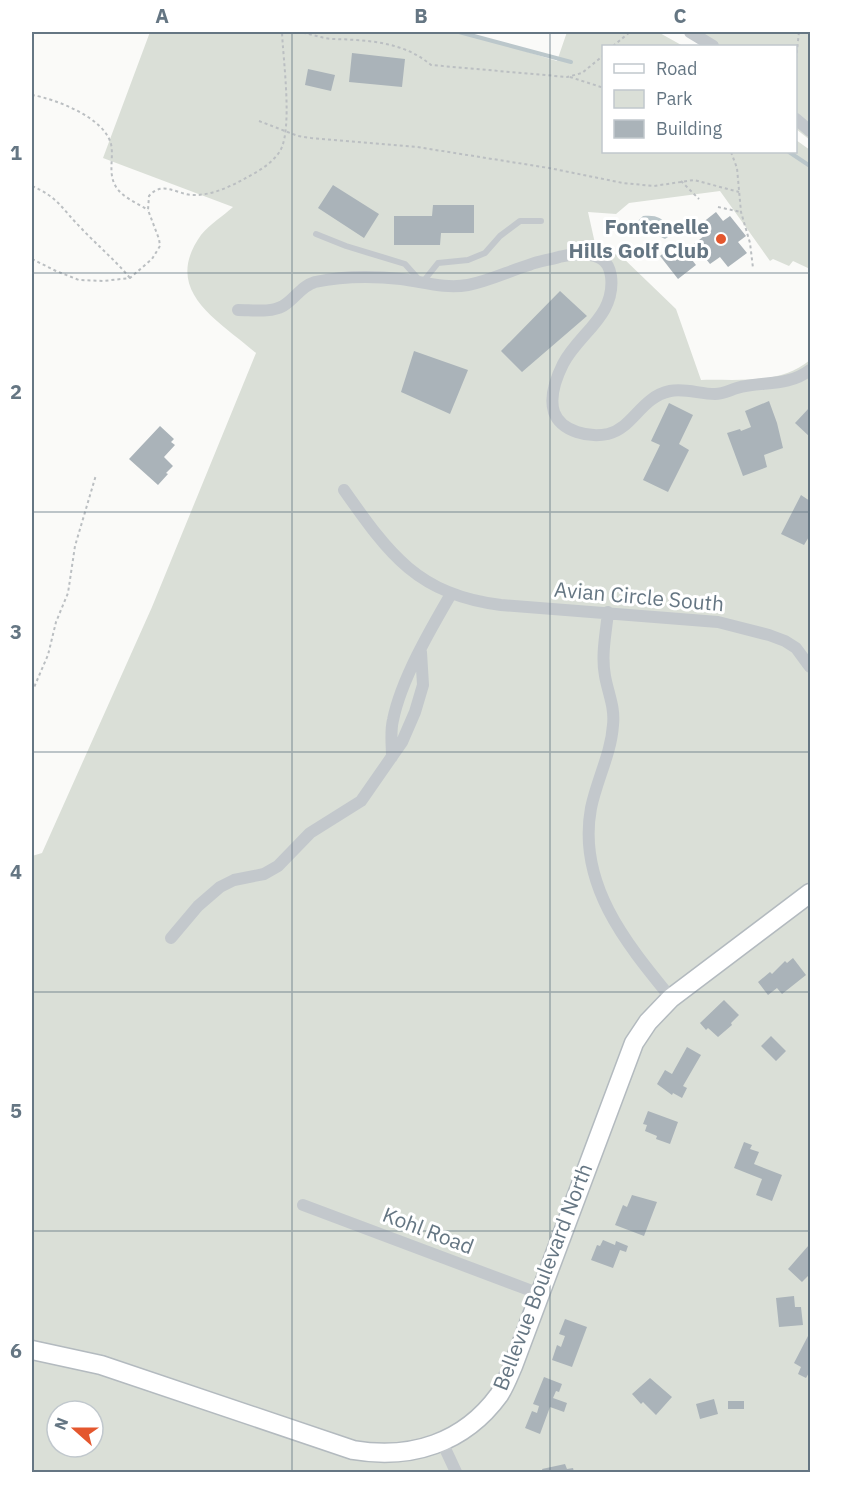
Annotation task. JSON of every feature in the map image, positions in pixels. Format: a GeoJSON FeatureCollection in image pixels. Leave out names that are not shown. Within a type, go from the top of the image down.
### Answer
{"type":"FeatureCollection","features":[{"type":"Feature","properties":{"kind":"main road","name":"Bellevue Boulevard North"},"geometry":{"type":"LineString","coordinates":[[32,1350],[101,1365],[353,1450],[378,1455],[398,1454],[442,1442],[468,1428],[501,1393],[540,1294],[624,1064],[634,1043],[648,1022],[671,998],[810,893]]}},
{"type":"Feature","properties":{"kind":"street"},"geometry":{"type":"LineString","coordinates":[[690,32],[711,45]]}},
{"type":"Feature","properties":{"kind":"street"},"geometry":{"type":"LineString","coordinates":[[797,121],[810,131]]}},
{"type":"Feature","properties":{"kind":"street"},"geometry":{"type":"LineString","coordinates":[[238,310],[271,310],[283,306],[300,289],[313,283],[330,280],[376,277],[452,286],[470,285],[532,264],[572,255],[588,254],[607,263],[611,274],[611,287],[609,303],[593,327],[564,362],[554,389],[551,403],[555,415],[562,424],[573,431],[590,435],[609,434],[627,423],[645,403],[659,394],[672,390],[718,395],[737,387],[790,381],[810,370]]}},
{"type":"Feature","properties":{"kind":"street","name":"Avian Circle South"},"geometry":{"type":"LineString","coordinates":[[344,490],[392,555],[420,578],[451,594],[467,600],[491,604],[693,618],[746,628],[769,635],[796,648],[810,667]]}},
{"type":"Feature","properties":{"kind":"street"},"geometry":{"type":"LineString","coordinates":[[392,759],[391,729],[399,696],[451,594]]}},
{"type":"Feature","properties":{"kind":"street"},"geometry":{"type":"LineString","coordinates":[[608,612],[604,659],[614,722],[612,742],[591,808],[588,837],[590,860],[606,907],[619,930],[633,952],[671,998]]}},
{"type":"Feature","properties":{"kind":"street"},"geometry":{"type":"LineString","coordinates":[[171,938],[198,906],[220,887],[234,880],[264,874],[278,866],[310,833],[361,801],[402,742],[420,697],[423,670],[421,652]]}},
{"type":"Feature","properties":{"kind":"street","name":"Kohl Road"},"geometry":{"type":"LineString","coordinates":[[303,1205],[540,1294]]}},
{"type":"Feature","properties":{"kind":"street"},"geometry":{"type":"LineString","coordinates":[[442,1442],[456,1473]]}},
{"type":"Feature","properties":{"kind":"lane"},"geometry":{"type":"LineString","coordinates":[[316,234],[405,264],[422,283],[438,263],[468,260],[485,253],[500,236],[520,221],[541,221]]}},
{"type":"Feature","properties":{"kind":"path"},"geometry":{"type":"LineString","coordinates":[[32,259],[56,272],[79,280],[103,281],[130,278],[152,259],[160,246],[148,210],[149,196],[154,190],[163,187],[191,195],[202,195],[232,186],[265,167],[284,143],[286,131],[287,102],[282,32]]}},
{"type":"Feature","properties":{"kind":"path"},"geometry":{"type":"LineString","coordinates":[[297,32],[334,39],[358,39],[405,49],[415,53],[431,65],[570,76],[602,88]]}},
{"type":"Feature","properties":{"kind":"path"},"geometry":{"type":"LineString","coordinates":[[614,45],[630,32]]}},
{"type":"Feature","properties":{"kind":"path"},"geometry":{"type":"LineString","coordinates":[[570,76],[582,73],[602,56]]}},
{"type":"Feature","properties":{"kind":"path"},"geometry":{"type":"LineString","coordinates":[[32,95],[52,100],[78,112],[102,128],[111,144],[111,167],[115,185],[128,198],[148,210]]}},
{"type":"Feature","properties":{"kind":"path"},"geometry":{"type":"LineString","coordinates":[[259,121],[311,138],[417,147],[623,183],[654,186],[681,181],[701,181],[739,192]]}},
{"type":"Feature","properties":{"kind":"path"},"geometry":{"type":"LineString","coordinates":[[731,153],[737,168],[741,212],[750,243],[753,268]]}},
{"type":"Feature","properties":{"kind":"path"},"geometry":{"type":"LineString","coordinates":[[681,181],[699,199]]}},
{"type":"Feature","properties":{"kind":"path"},"geometry":{"type":"LineString","coordinates":[[32,186],[61,204],[130,278]]}},
{"type":"Feature","properties":{"kind":"path"},"geometry":{"type":"LineString","coordinates":[[718,207],[741,212]]}},
{"type":"Feature","properties":{"kind":"path"},"geometry":{"type":"LineString","coordinates":[[32,692],[48,656],[56,622],[68,593],[75,546],[96,476]]}},
{"type":"Feature","properties":{"kind":"green space"},"geometry":{"type":"Polygon","coordinates":[[[150,32],[462,32],[557,61],[567,32],[658,32],[681,45],[602,45],[602,153],[797,153],[797,141],[810,150],[810,269],[793,261],[789,266],[773,259],[770,261],[720,191],[629,203],[616,214],[588,212],[596,248],[621,256],[676,309],[701,380],[744,380],[772,377],[786,374],[810,360],[810,1472],[32,1472],[32,856],[42,853],[152,607],[256,353],[211,316],[199,303],[191,288],[187,272],[190,255],[201,235],[233,207],[103,158],[150,32]]]}},
{"type":"Feature","properties":{"kind":"green space"},"geometry":{"type":"Polygon","coordinates":[[[701,32],[810,32],[810,140],[797,130],[797,45],[715,45],[701,32]]]}},
{"type":"Feature","properties":{"kind":"shaded area"},"geometry":{"type":"Polygon","coordinates":[[[643,216],[655,216],[664,221],[669,228],[668,237],[665,239],[654,234],[642,235],[636,231],[636,223],[643,216]]]}},
{"type":"Feature","properties":{"kind":"building"},"geometry":{"type":"Polygon","coordinates":[[[352,53],[405,59],[402,87],[349,82],[352,53]]]}},
{"type":"Feature","properties":{"kind":"building"},"geometry":{"type":"Polygon","coordinates":[[[308,69],[335,75],[331,91],[305,85],[308,69]]]}},
{"type":"Feature","properties":{"kind":"building"},"geometry":{"type":"Polygon","coordinates":[[[333,185],[379,214],[364,238],[318,208],[333,185]]]}},
{"type":"Feature","properties":{"kind":"building"},"geometry":{"type":"Polygon","coordinates":[[[433,205],[474,205],[474,233],[441,233],[440,245],[394,245],[394,216],[432,216],[433,205]]]}},
{"type":"Feature","properties":{"kind":"building","name":"Fontenelle Hills Golf Club"},"geometry":{"type":"Polygon","coordinates":[[[716,212],[723,221],[730,216],[746,236],[738,242],[747,253],[728,267],[720,257],[710,264],[694,244],[704,236],[697,227],[716,212]]]}},
{"type":"Feature","properties":{"kind":"building"},"geometry":{"type":"Polygon","coordinates":[[[667,250],[675,261],[686,252],[696,265],[678,279],[660,256],[667,250]]]}},
{"type":"Feature","properties":{"kind":"building"},"geometry":{"type":"Polygon","coordinates":[[[560,291],[587,316],[522,372],[501,351],[560,291]]]}},
{"type":"Feature","properties":{"kind":"building"},"geometry":{"type":"Polygon","coordinates":[[[414,351],[468,370],[450,414],[401,392],[414,351]]]}},
{"type":"Feature","properties":{"kind":"building"},"geometry":{"type":"Polygon","coordinates":[[[769,401],[783,448],[764,455],[767,467],[743,476],[727,433],[751,427],[745,411],[769,401]]]}},
{"type":"Feature","properties":{"kind":"building"},"geometry":{"type":"Polygon","coordinates":[[[669,403],[693,415],[679,444],[689,450],[668,492],[643,480],[660,445],[651,441],[669,403]]]}},
{"type":"Feature","properties":{"kind":"building"},"geometry":{"type":"Polygon","coordinates":[[[810,407],[810,437],[795,423],[810,407]]]}},
{"type":"Feature","properties":{"kind":"building"},"geometry":{"type":"Polygon","coordinates":[[[160,426],[174,439],[171,442],[175,445],[164,457],[173,466],[158,485],[129,459],[160,426]]]}},
{"type":"Feature","properties":{"kind":"building"},"geometry":{"type":"Polygon","coordinates":[[[801,495],[810,501],[810,535],[804,545],[781,534],[801,495]]]}},
{"type":"Feature","properties":{"kind":"building"},"geometry":{"type":"Polygon","coordinates":[[[793,958],[806,975],[782,994],[777,988],[768,995],[758,982],[770,972],[772,974],[785,961],[787,963],[793,958]]]}},
{"type":"Feature","properties":{"kind":"building"},"geometry":{"type":"Polygon","coordinates":[[[724,1000],[739,1015],[731,1023],[732,1025],[718,1037],[708,1028],[706,1030],[700,1023],[724,1000]]]}},
{"type":"Feature","properties":{"kind":"building"},"geometry":{"type":"Polygon","coordinates":[[[771,1036],[786,1051],[776,1061],[761,1046],[771,1036]]]}},
{"type":"Feature","properties":{"kind":"building"},"geometry":{"type":"Polygon","coordinates":[[[687,1047],[701,1055],[683,1086],[687,1088],[682,1098],[673,1093],[672,1095],[657,1084],[665,1070],[672,1074],[687,1047]]]}},
{"type":"Feature","properties":{"kind":"building"},"geometry":{"type":"Polygon","coordinates":[[[648,1111],[678,1122],[670,1144],[656,1139],[657,1136],[645,1131],[647,1125],[643,1124],[648,1111]]]}},
{"type":"Feature","properties":{"kind":"building"},"geometry":{"type":"Polygon","coordinates":[[[744,1142],[752,1145],[750,1149],[759,1152],[754,1164],[782,1175],[772,1201],[756,1195],[762,1179],[734,1168],[744,1142]]]}},
{"type":"Feature","properties":{"kind":"building"},"geometry":{"type":"Polygon","coordinates":[[[632,1195],[657,1202],[644,1236],[615,1225],[623,1205],[627,1207],[632,1195]]]}},
{"type":"Feature","properties":{"kind":"building"},"geometry":{"type":"Polygon","coordinates":[[[603,1240],[615,1245],[616,1241],[628,1246],[626,1252],[620,1250],[613,1268],[591,1260],[597,1245],[600,1246],[603,1240]]]}},
{"type":"Feature","properties":{"kind":"building"},"geometry":{"type":"Polygon","coordinates":[[[809,1245],[810,1274],[802,1282],[788,1269],[809,1245]]]}},
{"type":"Feature","properties":{"kind":"building"},"geometry":{"type":"Polygon","coordinates":[[[794,1296],[795,1307],[801,1307],[803,1325],[779,1327],[776,1298],[794,1296]]]}},
{"type":"Feature","properties":{"kind":"building"},"geometry":{"type":"Polygon","coordinates":[[[565,1319],[587,1327],[572,1367],[552,1360],[557,1345],[561,1347],[565,1336],[559,1334],[565,1319]]]}},
{"type":"Feature","properties":{"kind":"building"},"geometry":{"type":"Polygon","coordinates":[[[808,1336],[810,1338],[810,1371],[806,1378],[798,1374],[801,1367],[794,1363],[808,1336]]]}},
{"type":"Feature","properties":{"kind":"building"},"geometry":{"type":"Polygon","coordinates":[[[544,1377],[562,1384],[559,1392],[556,1391],[553,1398],[567,1403],[564,1412],[550,1407],[540,1434],[525,1428],[532,1411],[537,1413],[539,1406],[533,1404],[544,1377]]]}},
{"type":"Feature","properties":{"kind":"building"},"geometry":{"type":"Polygon","coordinates":[[[650,1378],[672,1397],[656,1415],[632,1394],[650,1378]]]}},
{"type":"Feature","properties":{"kind":"building"},"geometry":{"type":"Polygon","coordinates":[[[714,1399],[718,1414],[700,1419],[696,1404],[714,1399]]]}},
{"type":"Feature","properties":{"kind":"building"},"geometry":{"type":"Polygon","coordinates":[[[728,1401],[744,1401],[744,1409],[728,1409],[728,1401]]]}},
{"type":"Feature","properties":{"kind":"building"},"geometry":{"type":"Polygon","coordinates":[[[565,1464],[567,1469],[573,1468],[574,1472],[543,1472],[542,1469],[565,1464]]]}},
{"type":"Feature","properties":{"kind":"waterway"},"geometry":{"type":"LineString","coordinates":[[459,32],[571,62]]}},
{"type":"Feature","properties":{"kind":"waterway"},"geometry":{"type":"LineString","coordinates":[[790,153],[810,166]]}},
{"type":"Feature","properties":{"kind":"place","name":"Fontenelle Hills Golf Club"},"geometry":{"type":"Point","coordinates":[721,239]}}]}
